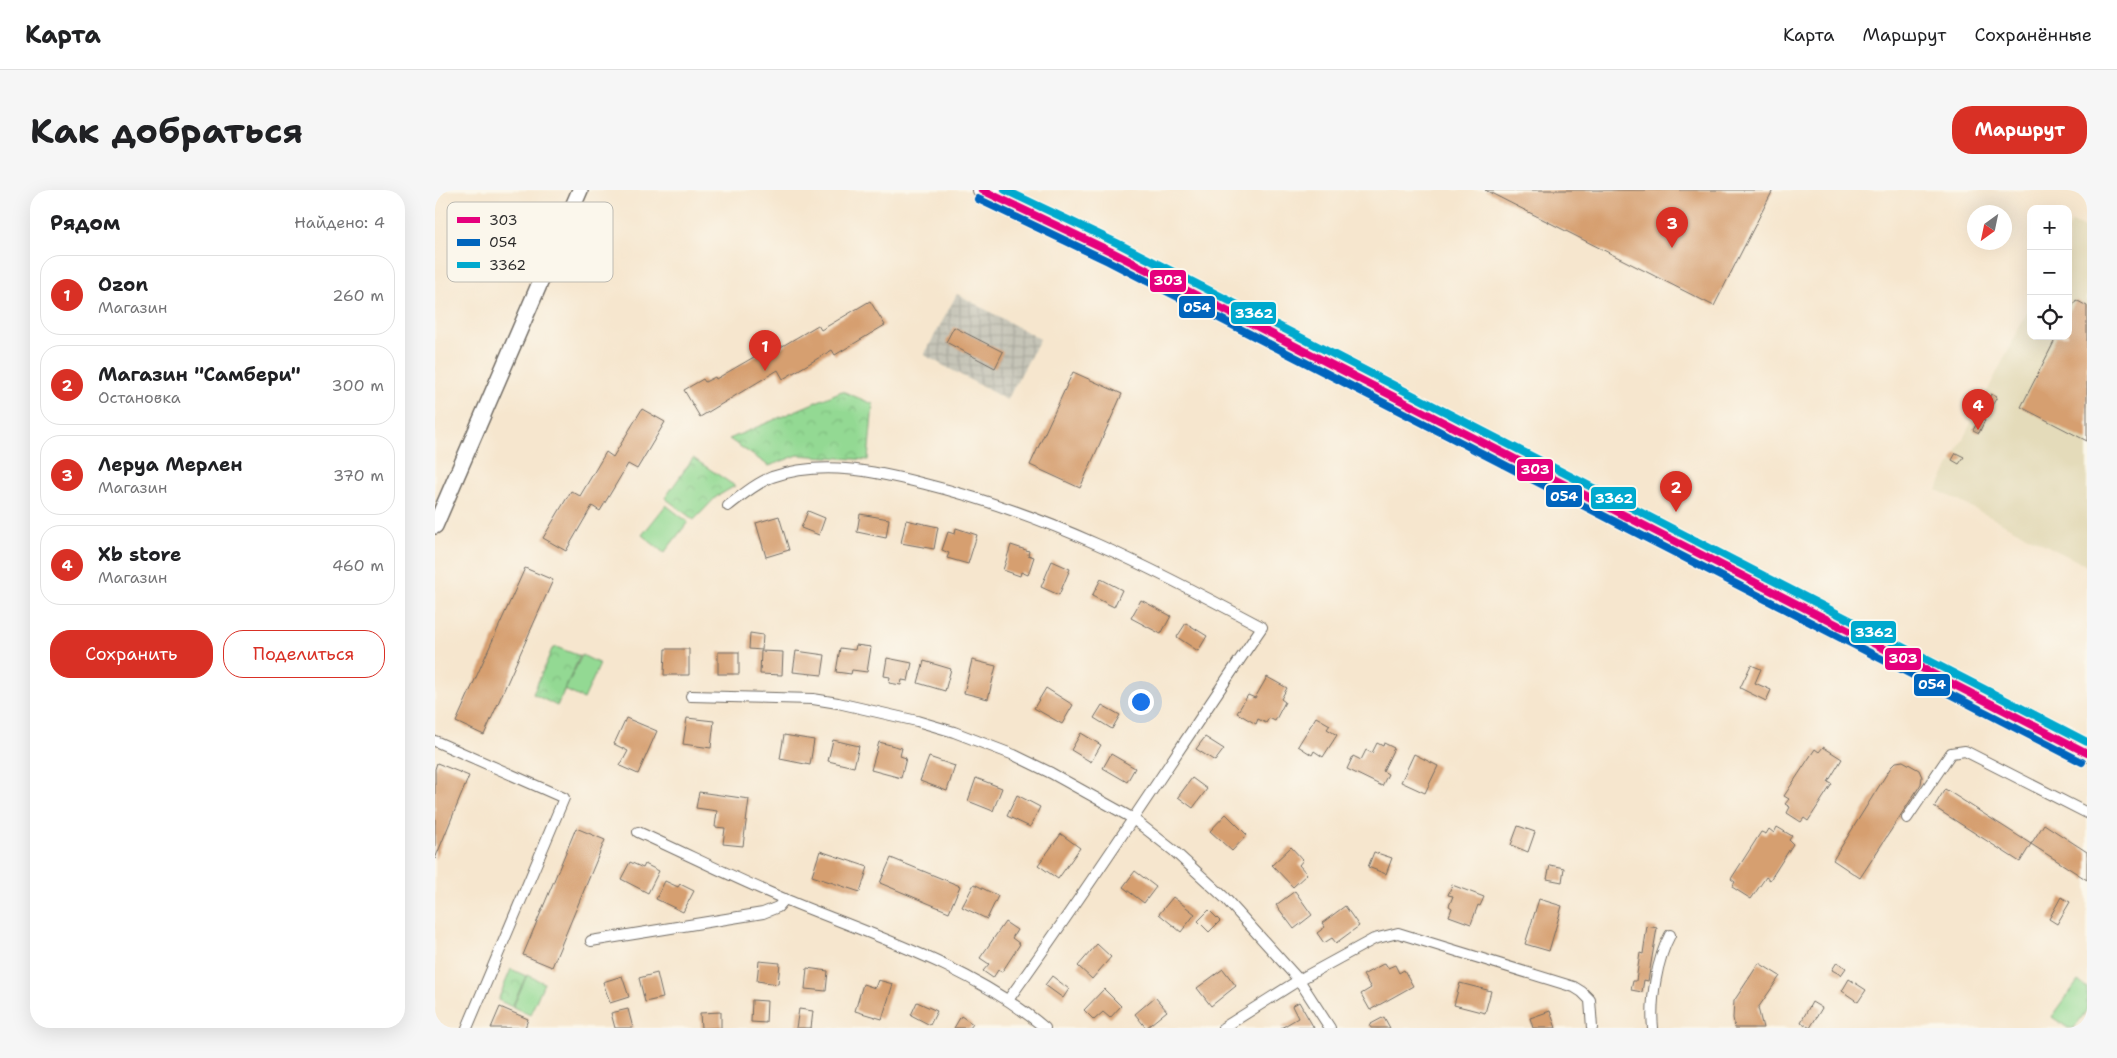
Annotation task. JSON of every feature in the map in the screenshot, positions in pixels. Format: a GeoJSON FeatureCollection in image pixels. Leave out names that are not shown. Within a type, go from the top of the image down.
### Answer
{"type":"FeatureCollection","features":[{"type":"Feature","properties":{"kind":"highway"},"geometry":{"type":"LineString","coordinates":[[982,190],[1112,252],[2087,753]]}},
{"type":"Feature","properties":{"kind":"main road"},"geometry":{"type":"LineString","coordinates":[[575,202],[580,190]]}},
{"type":"Feature","properties":{"kind":"main road"},"geometry":{"type":"LineString","coordinates":[[435,526],[540,282]]}},
{"type":"Feature","properties":{"kind":"street"},"geometry":{"type":"LineString","coordinates":[[728,506],[764,480],[796,471],[833,469],[873,472],[897,477],[960,492],[1028,515],[1092,540],[1161,573],[1262,626],[1132,818],[1075,907],[1008,1000]]}},
{"type":"Feature","properties":{"kind":"street"},"geometry":{"type":"LineString","coordinates":[[691,696],[813,699],[917,721],[954,732],[1014,755],[1051,773],[1132,818],[1174,851],[1225,898],[1299,980],[1330,1028]]}},
{"type":"Feature","properties":{"kind":"street"},"geometry":{"type":"LineString","coordinates":[[435,741],[574,802]]}},
{"type":"Feature","properties":{"kind":"street"},"geometry":{"type":"LineString","coordinates":[[1907,818],[1951,753],[1965,751],[2087,813]]}},
{"type":"Feature","properties":{"kind":"street"},"geometry":{"type":"LineString","coordinates":[[467,1028],[564,798]]}},
{"type":"Feature","properties":{"kind":"street"},"geometry":{"type":"LineString","coordinates":[[637,832],[785,899],[905,948],[957,972],[1008,1000],[1045,1028]]}},
{"type":"Feature","properties":{"kind":"street"},"geometry":{"type":"LineString","coordinates":[[591,941],[763,913],[778,907],[785,899]]}},
{"type":"Feature","properties":{"kind":"street"},"geometry":{"type":"LineString","coordinates":[[1223,1028],[1299,980],[1375,939],[1398,933],[1574,987],[1590,1000],[1592,1028]]}},
{"type":"Feature","properties":{"kind":"street"},"geometry":{"type":"LineString","coordinates":[[1653,1028],[1651,1019],[1657,972],[1663,948],[1670,935]]}},
{"type":"Feature","properties":{"kind":"shaded area"},"geometry":{"type":"Polygon","coordinates":[[[2072,222],[2087,229],[2087,566],[1937,490],[2027,313],[2027,340],[2072,340],[2072,222]]]}},
{"type":"Feature","properties":{"kind":"shaded area"},"geometry":{"type":"Polygon","coordinates":[[[957,294],[1040,339],[1007,400],[924,355],[957,294]]]}},
{"type":"Feature","properties":{"kind":"green space"},"geometry":{"type":"Polygon","coordinates":[[[842,391],[873,404],[868,460],[798,455],[769,466],[729,439],[842,391]]]}},
{"type":"Feature","properties":{"kind":"green space"},"geometry":{"type":"Polygon","coordinates":[[[693,458],[735,486],[716,497],[694,520],[665,498],[693,458]]]}},
{"type":"Feature","properties":{"kind":"green space"},"geometry":{"type":"Polygon","coordinates":[[[666,505],[688,522],[664,553],[642,535],[666,505]]]}},
{"type":"Feature","properties":{"kind":"green space"},"geometry":{"type":"Polygon","coordinates":[[[556,647],[580,656],[557,706],[533,694],[552,649],[556,647]]]}},
{"type":"Feature","properties":{"kind":"green space"},"geometry":{"type":"Polygon","coordinates":[[[582,655],[600,664],[584,699],[565,690],[582,655]]]}},
{"type":"Feature","properties":{"kind":"green space"},"geometry":{"type":"Polygon","coordinates":[[[511,969],[526,976],[512,1007],[498,1000],[511,969]]]}},
{"type":"Feature","properties":{"kind":"green space"},"geometry":{"type":"Polygon","coordinates":[[[527,975],[544,983],[530,1015],[513,1007],[527,975]]]}},
{"type":"Feature","properties":{"kind":"green space"},"geometry":{"type":"Polygon","coordinates":[[[2078,981],[2087,988],[2087,1010],[2074,1028],[2068,1028],[2052,1017],[2078,981]]]}},
{"type":"Feature","properties":{"kind":"building"},"geometry":{"type":"Polygon","coordinates":[[[1485,190],[1773,190],[1714,306],[1485,190]]]}},
{"type":"Feature","properties":{"kind":"building"},"geometry":{"type":"Polygon","coordinates":[[[2076,300],[2087,306],[2087,441],[2021,407],[2055,340],[2072,340],[2072,307],[2076,300]]]}},
{"type":"Feature","properties":{"kind":"building"},"geometry":{"type":"Polygon","coordinates":[[[870,301],[885,325],[835,355],[832,350],[783,379],[778,370],[700,417],[684,390],[703,379],[705,382],[715,377],[716,379],[766,350],[769,354],[818,325],[821,330],[870,301]]]}},
{"type":"Feature","properties":{"kind":"building"},"geometry":{"type":"Polygon","coordinates":[[[954,327],[1003,352],[995,368],[946,342],[954,327]]]}},
{"type":"Feature","properties":{"kind":"building"},"geometry":{"type":"Polygon","coordinates":[[[1073,372],[1122,394],[1080,488],[1030,465],[1073,372]]]}},
{"type":"Feature","properties":{"kind":"building"},"geometry":{"type":"Polygon","coordinates":[[[1991,394],[1997,397],[1990,409],[1985,406],[1991,394]]]}},
{"type":"Feature","properties":{"kind":"building"},"geometry":{"type":"Polygon","coordinates":[[[642,409],[665,422],[637,469],[628,464],[600,511],[592,506],[566,551],[543,538],[571,491],[580,496],[606,452],[613,457],[642,409]]]}},
{"type":"Feature","properties":{"kind":"building"},"geometry":{"type":"Polygon","coordinates":[[[1980,418],[1985,420],[1979,433],[1973,430],[1980,418]]]}},
{"type":"Feature","properties":{"kind":"building"},"geometry":{"type":"Polygon","coordinates":[[[1956,453],[1964,457],[1959,464],[1952,460],[1956,453]]]}},
{"type":"Feature","properties":{"kind":"building"},"geometry":{"type":"Polygon","coordinates":[[[808,511],[825,518],[819,535],[801,528],[808,511]]]}},
{"type":"Feature","properties":{"kind":"building"},"geometry":{"type":"Polygon","coordinates":[[[860,514],[889,519],[886,538],[857,532],[860,514]]]}},
{"type":"Feature","properties":{"kind":"building"},"geometry":{"type":"Polygon","coordinates":[[[779,516],[789,550],[766,557],[756,523],[779,516]]]}},
{"type":"Feature","properties":{"kind":"building"},"geometry":{"type":"Polygon","coordinates":[[[906,520],[938,527],[934,549],[901,543],[906,520]]]}},
{"type":"Feature","properties":{"kind":"building"},"geometry":{"type":"Polygon","coordinates":[[[956,528],[977,535],[968,564],[947,558],[949,553],[942,550],[948,532],[955,534],[956,528]]]}},
{"type":"Feature","properties":{"kind":"building"},"geometry":{"type":"Polygon","coordinates":[[[1011,545],[1029,551],[1028,555],[1034,557],[1028,575],[1021,572],[1020,576],[1003,570],[1011,545]]]}},
{"type":"Feature","properties":{"kind":"building"},"geometry":{"type":"Polygon","coordinates":[[[1052,561],[1070,569],[1059,595],[1041,587],[1052,561]]]}},
{"type":"Feature","properties":{"kind":"building"},"geometry":{"type":"Polygon","coordinates":[[[525,568],[553,580],[484,735],[456,722],[525,568]]]}},
{"type":"Feature","properties":{"kind":"building"},"geometry":{"type":"Polygon","coordinates":[[[1101,579],[1122,590],[1114,607],[1092,596],[1101,579]]]}},
{"type":"Feature","properties":{"kind":"building"},"geometry":{"type":"Polygon","coordinates":[[[1141,600],[1171,616],[1161,634],[1131,618],[1141,600]]]}},
{"type":"Feature","properties":{"kind":"building"},"geometry":{"type":"Polygon","coordinates":[[[1186,623],[1207,636],[1198,651],[1177,637],[1186,623]]]}},
{"type":"Feature","properties":{"kind":"building"},"geometry":{"type":"Polygon","coordinates":[[[750,633],[763,635],[762,650],[749,649],[750,633]]]}},
{"type":"Feature","properties":{"kind":"building"},"geometry":{"type":"Polygon","coordinates":[[[856,645],[871,647],[867,672],[852,670],[851,674],[836,672],[840,648],[855,650],[856,645]]]}},
{"type":"Feature","properties":{"kind":"building"},"geometry":{"type":"Polygon","coordinates":[[[665,649],[689,649],[689,675],[664,675],[665,649]]]}},
{"type":"Feature","properties":{"kind":"building"},"geometry":{"type":"Polygon","coordinates":[[[761,651],[783,652],[782,675],[760,674],[761,651]]]}},
{"type":"Feature","properties":{"kind":"building"},"geometry":{"type":"Polygon","coordinates":[[[796,651],[825,655],[822,675],[793,672],[796,651]]]}},
{"type":"Feature","properties":{"kind":"building"},"geometry":{"type":"Polygon","coordinates":[[[718,652],[739,652],[739,674],[718,674],[718,652]]]}},
{"type":"Feature","properties":{"kind":"building"},"geometry":{"type":"Polygon","coordinates":[[[887,658],[912,663],[908,681],[902,680],[901,685],[889,683],[890,677],[884,676],[887,658]]]}},
{"type":"Feature","properties":{"kind":"building"},"geometry":{"type":"Polygon","coordinates":[[[972,660],[996,666],[988,699],[964,693],[972,660]]]}},
{"type":"Feature","properties":{"kind":"building"},"geometry":{"type":"Polygon","coordinates":[[[924,661],[951,669],[945,691],[918,683],[924,661]]]}},
{"type":"Feature","properties":{"kind":"building"},"geometry":{"type":"Polygon","coordinates":[[[1751,665],[1761,669],[1755,683],[1771,690],[1766,701],[1740,688],[1751,665]]]}},
{"type":"Feature","properties":{"kind":"building"},"geometry":{"type":"Polygon","coordinates":[[[1267,677],[1287,688],[1281,699],[1285,702],[1275,721],[1269,718],[1266,723],[1258,719],[1256,724],[1237,713],[1248,695],[1255,698],[1267,677]]]}},
{"type":"Feature","properties":{"kind":"building"},"geometry":{"type":"Polygon","coordinates":[[[1046,688],[1073,705],[1062,724],[1034,708],[1046,688]]]}},
{"type":"Feature","properties":{"kind":"building"},"geometry":{"type":"Polygon","coordinates":[[[1102,705],[1120,715],[1112,729],[1094,718],[1102,705]]]}},
{"type":"Feature","properties":{"kind":"building"},"geometry":{"type":"Polygon","coordinates":[[[1316,717],[1330,725],[1327,729],[1337,735],[1323,757],[1314,751],[1312,755],[1298,746],[1316,717]]]}},
{"type":"Feature","properties":{"kind":"building"},"geometry":{"type":"Polygon","coordinates":[[[626,718],[657,731],[638,774],[620,766],[628,751],[614,744],[626,718]]]}},
{"type":"Feature","properties":{"kind":"building"},"geometry":{"type":"Polygon","coordinates":[[[687,718],[714,721],[711,748],[683,744],[687,718]]]}},
{"type":"Feature","properties":{"kind":"building"},"geometry":{"type":"Polygon","coordinates":[[[1081,733],[1101,745],[1091,762],[1071,750],[1081,733]]]}},
{"type":"Feature","properties":{"kind":"building"},"geometry":{"type":"Polygon","coordinates":[[[784,735],[814,740],[810,765],[780,759],[784,735]]]}},
{"type":"Feature","properties":{"kind":"building"},"geometry":{"type":"Polygon","coordinates":[[[1205,737],[1224,749],[1215,761],[1196,749],[1205,737]]]}},
{"type":"Feature","properties":{"kind":"building"},"geometry":{"type":"Polygon","coordinates":[[[833,740],[859,746],[854,767],[828,761],[833,740]]]}},
{"type":"Feature","properties":{"kind":"building"},"geometry":{"type":"Polygon","coordinates":[[[879,742],[902,748],[900,756],[906,758],[901,778],[871,770],[879,742]]]}},
{"type":"Feature","properties":{"kind":"building"},"geometry":{"type":"Polygon","coordinates":[[[1377,743],[1383,746],[1384,743],[1394,748],[1383,771],[1388,774],[1382,786],[1347,769],[1353,756],[1361,760],[1366,750],[1372,753],[1377,743]]]}},
{"type":"Feature","properties":{"kind":"building"},"geometry":{"type":"Polygon","coordinates":[[[1823,747],[1842,759],[1828,782],[1832,784],[1808,821],[1804,818],[1801,822],[1787,813],[1790,807],[1785,804],[1789,799],[1784,796],[1815,749],[1819,752],[1823,747]]]}},
{"type":"Feature","properties":{"kind":"building"},"geometry":{"type":"Polygon","coordinates":[[[1111,754],[1135,768],[1127,782],[1103,768],[1111,754]]]}},
{"type":"Feature","properties":{"kind":"building"},"geometry":{"type":"Polygon","coordinates":[[[1414,754],[1438,766],[1425,793],[1401,782],[1414,754]]]}},
{"type":"Feature","properties":{"kind":"building"},"geometry":{"type":"Polygon","coordinates":[[[929,757],[955,766],[947,791],[920,781],[929,757]]]}},
{"type":"Feature","properties":{"kind":"building"},"geometry":{"type":"Polygon","coordinates":[[[1903,761],[1919,770],[1922,777],[1921,784],[1860,878],[1833,860],[1891,767],[1896,762],[1903,761]]]}},
{"type":"Feature","properties":{"kind":"building"},"geometry":{"type":"Polygon","coordinates":[[[437,763],[469,776],[435,859],[435,769],[437,763]]]}},
{"type":"Feature","properties":{"kind":"building"},"geometry":{"type":"Polygon","coordinates":[[[976,778],[1002,788],[993,811],[968,801],[976,778]]]}},
{"type":"Feature","properties":{"kind":"building"},"geometry":{"type":"Polygon","coordinates":[[[1192,778],[1207,789],[1193,808],[1178,797],[1192,778]]]}},
{"type":"Feature","properties":{"kind":"building"},"geometry":{"type":"Polygon","coordinates":[[[1945,789],[2031,844],[2020,862],[1934,807],[1945,789]]]}},
{"type":"Feature","properties":{"kind":"building"},"geometry":{"type":"Polygon","coordinates":[[[699,792],[749,799],[743,846],[723,844],[725,828],[715,827],[717,811],[696,808],[699,792]]]}},
{"type":"Feature","properties":{"kind":"building"},"geometry":{"type":"Polygon","coordinates":[[[1017,795],[1040,807],[1030,827],[1007,816],[1017,795]]]}},
{"type":"Feature","properties":{"kind":"building"},"geometry":{"type":"Polygon","coordinates":[[[1226,814],[1247,835],[1232,851],[1210,831],[1226,814]]]}},
{"type":"Feature","properties":{"kind":"building"},"geometry":{"type":"Polygon","coordinates":[[[2044,824],[2087,852],[2087,880],[2031,844],[2044,824]]]}},
{"type":"Feature","properties":{"kind":"building"},"geometry":{"type":"Polygon","coordinates":[[[1518,826],[1535,832],[1528,852],[1511,845],[1518,826]]]}},
{"type":"Feature","properties":{"kind":"building"},"geometry":{"type":"Polygon","coordinates":[[[1777,827],[1792,836],[1789,840],[1793,844],[1770,880],[1766,877],[1751,899],[1732,887],[1735,882],[1731,879],[1761,832],[1766,834],[1769,829],[1774,833],[1777,827]]]}},
{"type":"Feature","properties":{"kind":"building"},"geometry":{"type":"Polygon","coordinates":[[[576,828],[605,840],[552,967],[523,955],[576,828]]]}},
{"type":"Feature","properties":{"kind":"building"},"geometry":{"type":"Polygon","coordinates":[[[1061,834],[1080,848],[1058,879],[1038,865],[1061,834]]]}},
{"type":"Feature","properties":{"kind":"building"},"geometry":{"type":"Polygon","coordinates":[[[1291,847],[1303,860],[1299,865],[1307,874],[1293,887],[1272,865],[1291,847]]]}},
{"type":"Feature","properties":{"kind":"building"},"geometry":{"type":"Polygon","coordinates":[[[820,851],[868,867],[860,892],[812,876],[820,851]]]}},
{"type":"Feature","properties":{"kind":"building"},"geometry":{"type":"Polygon","coordinates":[[[1374,852],[1392,858],[1386,874],[1368,867],[1374,852]]]}},
{"type":"Feature","properties":{"kind":"building"},"geometry":{"type":"Polygon","coordinates":[[[891,858],[960,886],[949,912],[880,883],[891,858]]]}},
{"type":"Feature","properties":{"kind":"building"},"geometry":{"type":"Polygon","coordinates":[[[630,862],[643,868],[645,864],[659,871],[648,893],[621,879],[630,862]]]}},
{"type":"Feature","properties":{"kind":"building"},"geometry":{"type":"Polygon","coordinates":[[[1550,865],[1564,868],[1562,882],[1547,879],[1550,865]]]}},
{"type":"Feature","properties":{"kind":"building"},"geometry":{"type":"Polygon","coordinates":[[[1135,871],[1156,887],[1144,903],[1123,887],[1135,871]]]}},
{"type":"Feature","properties":{"kind":"building"},"geometry":{"type":"Polygon","coordinates":[[[665,881],[678,887],[680,884],[694,891],[683,912],[656,899],[665,881]]]}},
{"type":"Feature","properties":{"kind":"building"},"geometry":{"type":"Polygon","coordinates":[[[974,884],[998,896],[987,919],[962,907],[974,884]]]}},
{"type":"Feature","properties":{"kind":"building"},"geometry":{"type":"Polygon","coordinates":[[[1452,885],[1484,897],[1480,906],[1478,905],[1471,924],[1449,916],[1452,908],[1449,906],[1453,896],[1448,895],[1452,885]]]}},
{"type":"Feature","properties":{"kind":"building"},"geometry":{"type":"Polygon","coordinates":[[[1295,891],[1312,915],[1294,929],[1276,905],[1295,891]]]}},
{"type":"Feature","properties":{"kind":"building"},"geometry":{"type":"Polygon","coordinates":[[[1173,897],[1195,914],[1181,932],[1159,914],[1173,897]]]}},
{"type":"Feature","properties":{"kind":"building"},"geometry":{"type":"Polygon","coordinates":[[[2061,897],[2070,902],[2057,924],[2049,919],[2061,897]]]}},
{"type":"Feature","properties":{"kind":"building"},"geometry":{"type":"Polygon","coordinates":[[[1539,899],[1562,906],[1549,951],[1525,944],[1539,899]]]}},
{"type":"Feature","properties":{"kind":"building"},"geometry":{"type":"Polygon","coordinates":[[[1345,906],[1359,926],[1336,943],[1332,938],[1324,943],[1317,933],[1325,927],[1322,923],[1345,906]]]}},
{"type":"Feature","properties":{"kind":"building"},"geometry":{"type":"Polygon","coordinates":[[[1209,910],[1220,921],[1209,932],[1198,921],[1209,910]]]}},
{"type":"Feature","properties":{"kind":"building"},"geometry":{"type":"Polygon","coordinates":[[[1005,922],[1017,930],[1012,938],[1020,944],[1002,972],[998,970],[993,978],[983,971],[989,964],[980,958],[1005,922]]]}},
{"type":"Feature","properties":{"kind":"building"},"geometry":{"type":"Polygon","coordinates":[[[1647,926],[1657,928],[1648,981],[1644,980],[1642,992],[1631,990],[1633,981],[1636,981],[1640,953],[1643,954],[1647,926]]]}},
{"type":"Feature","properties":{"kind":"building"},"geometry":{"type":"Polygon","coordinates":[[[1097,944],[1111,957],[1092,979],[1078,966],[1097,944]]]}},
{"type":"Feature","properties":{"kind":"building"},"geometry":{"type":"Polygon","coordinates":[[[759,961],[780,963],[778,984],[757,981],[759,961]]]}},
{"type":"Feature","properties":{"kind":"building"},"geometry":{"type":"Polygon","coordinates":[[[1837,962],[1846,968],[1841,975],[1832,970],[1837,962]]]}},
{"type":"Feature","properties":{"kind":"building"},"geometry":{"type":"Polygon","coordinates":[[[1385,963],[1388,968],[1395,965],[1399,973],[1404,970],[1413,986],[1370,1010],[1361,994],[1371,988],[1363,975],[1385,963]]]}},
{"type":"Feature","properties":{"kind":"building"},"geometry":{"type":"Polygon","coordinates":[[[1759,963],[1780,976],[1758,1008],[1763,1028],[1735,1028],[1733,1018],[1734,1001],[1759,963]]]}},
{"type":"Feature","properties":{"kind":"building"},"geometry":{"type":"Polygon","coordinates":[[[807,968],[828,971],[826,991],[805,989],[807,968]]]}},
{"type":"Feature","properties":{"kind":"building"},"geometry":{"type":"Polygon","coordinates":[[[1223,969],[1236,986],[1211,1006],[1197,988],[1223,969]]]}},
{"type":"Feature","properties":{"kind":"building"},"geometry":{"type":"Polygon","coordinates":[[[657,973],[663,998],[645,1002],[639,978],[657,973]]]}},
{"type":"Feature","properties":{"kind":"building"},"geometry":{"type":"Polygon","coordinates":[[[622,976],[629,997],[610,1003],[603,982],[622,976]]]}},
{"type":"Feature","properties":{"kind":"building"},"geometry":{"type":"Polygon","coordinates":[[[1052,976],[1069,989],[1063,998],[1045,985],[1052,976]]]}},
{"type":"Feature","properties":{"kind":"building"},"geometry":{"type":"Polygon","coordinates":[[[1849,979],[1866,990],[1858,1002],[1842,991],[1849,979]]]}},
{"type":"Feature","properties":{"kind":"building"},"geometry":{"type":"Polygon","coordinates":[[[878,980],[893,984],[882,1019],[855,1011],[863,984],[875,988],[878,980]]]}},
{"type":"Feature","properties":{"kind":"building"},"geometry":{"type":"Polygon","coordinates":[[[1460,983],[1491,991],[1485,1013],[1454,1005],[1460,983]]]}},
{"type":"Feature","properties":{"kind":"building"},"geometry":{"type":"Polygon","coordinates":[[[1104,989],[1121,1006],[1110,1018],[1103,1012],[1094,1020],[1084,1010],[1104,989]]]}},
{"type":"Feature","properties":{"kind":"building"},"geometry":{"type":"Polygon","coordinates":[[[1155,997],[1167,1011],[1146,1028],[1135,1014],[1155,997]]]}},
{"type":"Feature","properties":{"kind":"building"},"geometry":{"type":"Polygon","coordinates":[[[752,1000],[767,1001],[766,1023],[751,1022],[752,1000]]]}},
{"type":"Feature","properties":{"kind":"building"},"geometry":{"type":"Polygon","coordinates":[[[917,1002],[937,1011],[930,1025],[911,1015],[917,1002]]]}},
{"type":"Feature","properties":{"kind":"building"},"geometry":{"type":"Polygon","coordinates":[[[1299,1002],[1314,1028],[1281,1028],[1298,1018],[1292,1006],[1299,1002]]]}},
{"type":"Feature","properties":{"kind":"building"},"geometry":{"type":"Polygon","coordinates":[[[1812,1002],[1822,1008],[1810,1028],[1801,1022],[1812,1002]]]}},
{"type":"Feature","properties":{"kind":"building"},"geometry":{"type":"Polygon","coordinates":[[[500,1007],[528,1019],[525,1028],[491,1028],[500,1007]]]}},
{"type":"Feature","properties":{"kind":"building"},"geometry":{"type":"Polygon","coordinates":[[[628,1009],[633,1028],[615,1028],[611,1013],[628,1009]]]}},
{"type":"Feature","properties":{"kind":"building"},"geometry":{"type":"Polygon","coordinates":[[[799,1009],[813,1011],[811,1028],[796,1028],[799,1009]]]}},
{"type":"Feature","properties":{"kind":"building"},"geometry":{"type":"Polygon","coordinates":[[[1550,1011],[1556,1028],[1533,1028],[1530,1018],[1550,1011]]]}},
{"type":"Feature","properties":{"kind":"building"},"geometry":{"type":"Polygon","coordinates":[[[721,1012],[721,1028],[701,1028],[700,1013],[721,1012]]]}},
{"type":"Feature","properties":{"kind":"building"},"geometry":{"type":"Polygon","coordinates":[[[961,1016],[973,1024],[970,1028],[954,1028],[961,1016]]]}},
{"type":"Feature","properties":{"kind":"building"},"geometry":{"type":"Polygon","coordinates":[[[1384,1017],[1390,1028],[1371,1028],[1369,1025],[1384,1017]]]}},
{"type":"Feature","properties":{"kind":"transit line","name":"303"},"geometry":{"type":"LineString","coordinates":[[982,190],[1112,252],[2087,753]]}},
{"type":"Feature","properties":{"kind":"transit line","name":"3362"},"geometry":{"type":"LineString","coordinates":[[1005,190],[1117,243],[2087,742]]}},
{"type":"Feature","properties":{"kind":"transit line","name":"054"},"geometry":{"type":"LineString","coordinates":[[978,199],[1108,261],[2082,762]]}},
{"type":"Feature","properties":{"kind":"place","name":"Леруа Мерлен"},"geometry":{"type":"Point","coordinates":[1672,248]}},
{"type":"Feature","properties":{"kind":"place","name":"Ozon"},"geometry":{"type":"Point","coordinates":[765,371]}},
{"type":"Feature","properties":{"kind":"place","name":"Xb store"},"geometry":{"type":"Point","coordinates":[1978,430]}},
{"type":"Feature","properties":{"kind":"place","name":"Магазин \"Самбери\""},"geometry":{"type":"Point","coordinates":[1676,512]}}]}
